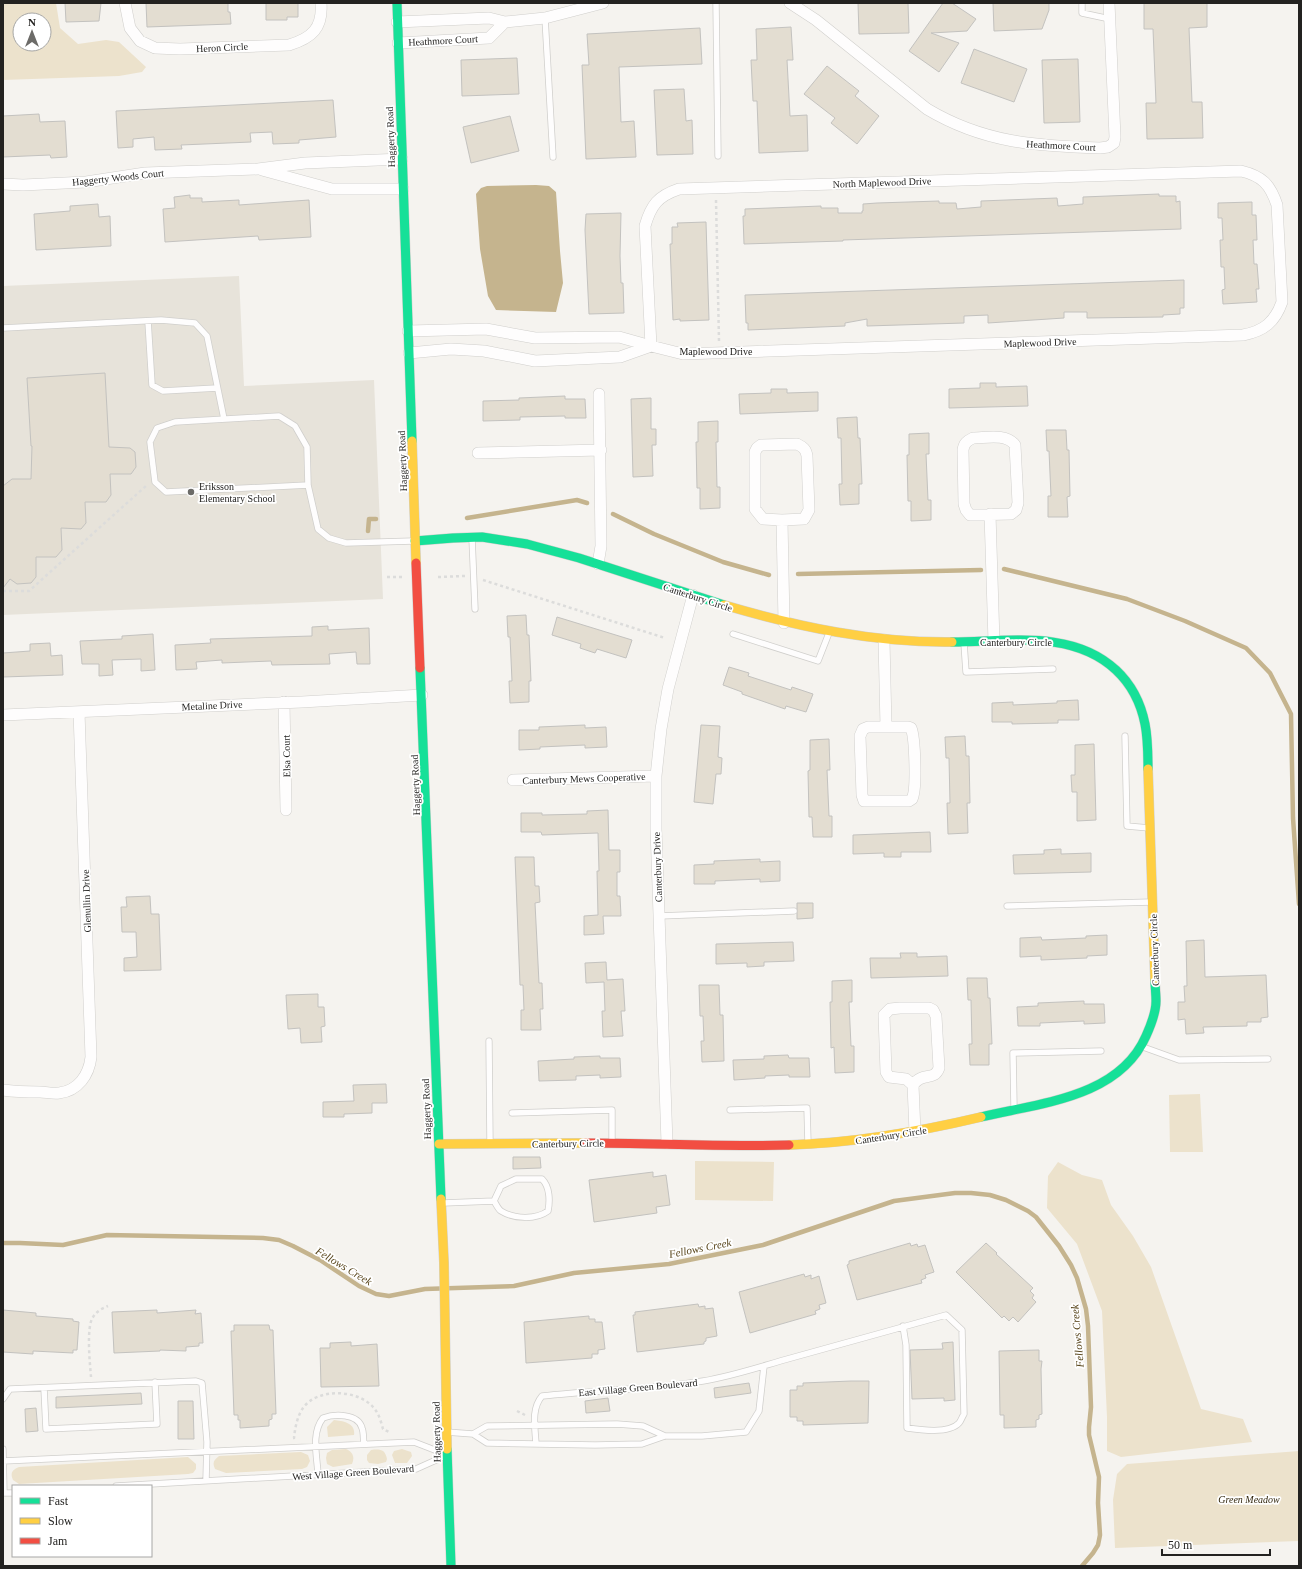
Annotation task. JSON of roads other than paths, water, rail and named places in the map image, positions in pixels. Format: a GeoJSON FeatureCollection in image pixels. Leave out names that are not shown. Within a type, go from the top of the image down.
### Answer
{"type":"FeatureCollection","features":[{"type":"Feature","properties":{"kind":"street","name":"Heron Circle"},"geometry":{"type":"LineString","coordinates":[[125,3],[130,28],[140,41],[155,48],[180,49],[289,44],[301,41],[311,35],[317,28],[320,20],[321,3]]}},
{"type":"Feature","properties":{"kind":"street","name":"Haggerty Road"},"geometry":{"type":"LineString","coordinates":[[397,3],[415,541],[444,1263],[446,1432],[451,1566]]}},
{"type":"Feature","properties":{"kind":"street","name":"Heathmore Court"},"geometry":{"type":"LineString","coordinates":[[397,22],[489,18],[505,22],[545,18],[603,3]]}},
{"type":"Feature","properties":{"kind":"street","name":"Heathmore Court"},"geometry":{"type":"LineString","coordinates":[[790,3],[816,20],[927,109],[944,120],[968,130],[1000,139],[1041,146],[1100,148],[1108,147],[1114,143],[1109,3]]}},
{"type":"Feature","properties":{"kind":"street","name":"Heathmore Court"},"geometry":{"type":"LineString","coordinates":[[398,43],[489,38],[505,22]]}},
{"type":"Feature","properties":{"kind":"street","name":"Haggerty Woods Court"},"geometry":{"type":"LineString","coordinates":[[3,184],[23,185],[86,182],[145,173],[258,169],[305,163],[402,159]]}},
{"type":"Feature","properties":{"kind":"street","name":"Haggerty Woods Court"},"geometry":{"type":"LineString","coordinates":[[258,169],[332,189],[403,189]]}},
{"type":"Feature","properties":{"kind":"street","name":"North Maplewood Drive"},"geometry":{"type":"LineString","coordinates":[[651,346],[645,226],[650,210],[657,201],[668,192],[679,189],[1241,170],[1259,177]]}},
{"type":"Feature","properties":{"kind":"street","name":"Maplewood Drive"},"geometry":{"type":"LineString","coordinates":[[408,331],[486,329],[535,338],[619,337],[683,354],[1236,336],[1255,333],[1266,327],[1274,319],[1279,312],[1282,302],[1277,205],[1273,193],[1259,177]]}},
{"type":"Feature","properties":{"kind":"street"},"geometry":{"type":"LineString","coordinates":[[409,353],[451,349],[484,350],[535,361],[620,357],[651,346]]}},
{"type":"Feature","properties":{"kind":"street"},"geometry":{"type":"LineString","coordinates":[[598,564],[601,546],[599,394]]}},
{"type":"Feature","properties":{"kind":"street"},"geometry":{"type":"LineString","coordinates":[[973,438],[1006,438],[1016,445],[1018,503],[1016,510],[1011,514],[990,514],[970,515],[964,504],[964,444],[973,438]]}},
{"type":"Feature","properties":{"kind":"street"},"geometry":{"type":"LineString","coordinates":[[797,444],[802,446],[806,451],[809,510],[804,518],[782,520],[762,518],[758,515],[755,509],[754,452],[761,445],[797,444]]}},
{"type":"Feature","properties":{"kind":"street"},"geometry":{"type":"LineString","coordinates":[[478,453],[600,450]]}},
{"type":"Feature","properties":{"kind":"street"},"geometry":{"type":"LineString","coordinates":[[990,514],[994,642]]}},
{"type":"Feature","properties":{"kind":"street"},"geometry":{"type":"LineString","coordinates":[[782,520],[784,623]]}},
{"type":"Feature","properties":{"kind":"street","name":"Canterbury Circle"},"geometry":{"type":"LineString","coordinates":[[415,541],[472,537],[514,542],[598,564],[784,623],[830,632],[884,640],[964,643],[1051,641],[1074,646],[1100,658],[1112,666],[1127,681],[1137,697],[1145,722],[1153,902],[1156,1002],[1154,1017],[1141,1046],[1132,1060],[1120,1072],[1095,1087],[1080,1093],[1014,1110],[915,1132],[877,1138],[808,1145],[728,1146],[667,1143],[439,1144]]}},
{"type":"Feature","properties":{"kind":"street","name":"Canterbury Drive"},"geometry":{"type":"LineString","coordinates":[[667,1143],[656,829],[656,776],[661,729],[668,689],[693,595]]}},
{"type":"Feature","properties":{"kind":"street"},"geometry":{"type":"LineString","coordinates":[[884,640],[886,726]]}},
{"type":"Feature","properties":{"kind":"street","name":"Metaline Drive"},"geometry":{"type":"LineString","coordinates":[[3,715],[422,695]]}},
{"type":"Feature","properties":{"kind":"street","name":"Elsa Court"},"geometry":{"type":"LineString","coordinates":[[284,702],[286,810]]}},
{"type":"Feature","properties":{"kind":"street","name":"Glenullin Drive"},"geometry":{"type":"LineString","coordinates":[[3,1090],[58,1094],[66,1092],[77,1086],[88,1072],[91,1057],[79,712]]}},
{"type":"Feature","properties":{"kind":"street"},"geometry":{"type":"LineString","coordinates":[[886,726],[908,726],[913,732],[915,789],[912,799],[909,801],[869,802],[864,801],[862,795],[861,733],[863,729],[886,726]]}},
{"type":"Feature","properties":{"kind":"street","name":"Canterbury Mews Cooperative"},"geometry":{"type":"LineString","coordinates":[[513,780],[656,776]]}},
{"type":"Feature","properties":{"kind":"street"},"geometry":{"type":"LineString","coordinates":[[913,1085],[906,1079],[889,1077],[886,1072],[883,1019],[886,1012],[890,1009],[930,1008],[936,1016],[938,1068],[937,1073],[934,1076],[924,1076],[917,1079],[913,1085],[915,1132]]}},
{"type":"Feature","properties":{"kind":"lane"},"geometry":{"type":"LineString","coordinates":[[716,3],[718,156]]}},
{"type":"Feature","properties":{"kind":"lane"},"geometry":{"type":"LineString","coordinates":[[1082,3],[1082,14],[1110,20]]}},
{"type":"Feature","properties":{"kind":"lane"},"geometry":{"type":"LineString","coordinates":[[545,18],[553,157]]}},
{"type":"Feature","properties":{"kind":"lane"},"geometry":{"type":"LineString","coordinates":[[3,331],[6,328],[161,320],[195,323],[206,336],[224,419]]}},
{"type":"Feature","properties":{"kind":"lane"},"geometry":{"type":"LineString","coordinates":[[148,321],[152,385],[163,391],[217,388]]}},
{"type":"Feature","properties":{"kind":"lane"},"geometry":{"type":"LineString","coordinates":[[308,485],[166,492],[155,482],[150,442],[157,428],[175,422],[279,416],[295,426],[307,447],[308,485],[318,529],[329,538],[346,543],[415,541]]}},
{"type":"Feature","properties":{"kind":"lane"},"geometry":{"type":"LineString","coordinates":[[472,537],[475,609]]}},
{"type":"Feature","properties":{"kind":"lane"},"geometry":{"type":"LineString","coordinates":[[733,634],[818,661],[830,632]]}},
{"type":"Feature","properties":{"kind":"lane"},"geometry":{"type":"LineString","coordinates":[[964,643],[966,672],[1053,669]]}},
{"type":"Feature","properties":{"kind":"lane"},"geometry":{"type":"LineString","coordinates":[[1125,736],[1127,826],[1150,828]]}},
{"type":"Feature","properties":{"kind":"lane"},"geometry":{"type":"LineString","coordinates":[[1007,906],[1153,902]]}},
{"type":"Feature","properties":{"kind":"lane"},"geometry":{"type":"LineString","coordinates":[[659,916],[794,911]]}},
{"type":"Feature","properties":{"kind":"lane"},"geometry":{"type":"LineString","coordinates":[[489,1041],[490,1144]]}},
{"type":"Feature","properties":{"kind":"lane"},"geometry":{"type":"LineString","coordinates":[[1141,1046],[1179,1060],[1268,1059]]}},
{"type":"Feature","properties":{"kind":"lane"},"geometry":{"type":"LineString","coordinates":[[1014,1110],[1013,1052],[1101,1051]]}},
{"type":"Feature","properties":{"kind":"lane"},"geometry":{"type":"LineString","coordinates":[[730,1110],[806,1108],[808,1145]]}},
{"type":"Feature","properties":{"kind":"lane"},"geometry":{"type":"LineString","coordinates":[[512,1113],[612,1110],[612,1143]]}},
{"type":"Feature","properties":{"kind":"lane"},"geometry":{"type":"LineString","coordinates":[[516,1179],[542,1179],[546,1183],[548,1189],[548,1212],[542,1216],[514,1217],[499,1210],[494,1200],[501,1186],[516,1179]]}},
{"type":"Feature","properties":{"kind":"lane"},"geometry":{"type":"LineString","coordinates":[[441,1203],[494,1200]]}},
{"type":"Feature","properties":{"kind":"lane","name":"East Village Green Boulevard"},"geometry":{"type":"LineString","coordinates":[[536,1444],[534,1412],[536,1402],[542,1396],[629,1390],[703,1381],[764,1366],[903,1326],[946,1314],[962,1330],[964,1414],[959,1423],[947,1429],[925,1430],[907,1428],[906,1345],[903,1326]]}},
{"type":"Feature","properties":{"kind":"lane"},"geometry":{"type":"LineString","coordinates":[[446,1432],[473,1434],[487,1443],[642,1444],[665,1436],[702,1436],[746,1432],[759,1411],[764,1366]]}},
{"type":"Feature","properties":{"kind":"lane"},"geometry":{"type":"LineString","coordinates":[[3,1399],[10,1389],[155,1382],[196,1381],[202,1383],[207,1451],[206,1480]]}},
{"type":"Feature","properties":{"kind":"lane"},"geometry":{"type":"LineString","coordinates":[[44,1388],[46,1428],[157,1424],[155,1382]]}},
{"type":"Feature","properties":{"kind":"lane"},"geometry":{"type":"LineString","coordinates":[[318,1474],[316,1435],[318,1424],[323,1418],[338,1415],[354,1418],[362,1427],[364,1444]]}},
{"type":"Feature","properties":{"kind":"lane"},"geometry":{"type":"LineString","coordinates":[[473,1434],[487,1426],[617,1424],[643,1426],[665,1436]]}},
{"type":"Feature","properties":{"kind":"lane"},"geometry":{"type":"LineString","coordinates":[[4,1461],[414,1442],[447,1455]]}},
{"type":"Feature","properties":{"kind":"lane"},"geometry":{"type":"LineString","coordinates":[[3,1449],[3,1493]]}},
{"type":"Feature","properties":{"kind":"lane","name":"West Village Green Boulevard"},"geometry":{"type":"LineString","coordinates":[[131,1485],[416,1469],[447,1455]]}},
{"type":"Feature","properties":{"kind":"waterway"},"geometry":{"type":"LineString","coordinates":[[467,518],[577,500],[587,503]]}},
{"type":"Feature","properties":{"kind":"waterway"},"geometry":{"type":"LineString","coordinates":[[613,514],[654,534],[723,562],[769,575]]}},
{"type":"Feature","properties":{"kind":"waterway"},"geometry":{"type":"LineString","coordinates":[[368,531],[369,519],[376,519]]}},
{"type":"Feature","properties":{"kind":"waterway"},"geometry":{"type":"LineString","coordinates":[[1004,569],[1127,599],[1185,621],[1246,648],[1270,673],[1291,714],[1293,818],[1299,904]]}},
{"type":"Feature","properties":{"kind":"waterway"},"geometry":{"type":"LineString","coordinates":[[798,574],[981,570]]}},
{"type":"Feature","properties":{"kind":"waterway","name":"Fellows Creek"},"geometry":{"type":"LineString","coordinates":[[3,1243],[63,1245],[107,1235],[263,1238],[279,1240],[320,1260],[359,1286],[376,1294],[389,1296],[425,1289],[514,1286],[574,1273],[669,1264],[763,1245],[894,1201],[955,1193],[990,1195],[1006,1200],[1028,1211],[1036,1217],[1059,1246],[1071,1265],[1077,1278],[1086,1309],[1091,1407],[1089,1435],[1099,1477],[1098,1503],[1100,1535],[1098,1545],[1082,1566]]}},
{"type":"Feature","properties":{"kind":"place","name":"Eriksson Elementary School"},"geometry":{"type":"Point","coordinates":[191,492]}},
{"type":"Feature","properties":{"kind":"park label","name":"Green Meadow"},"geometry":{"type":"Point","coordinates":[1249,1499]}}]}
